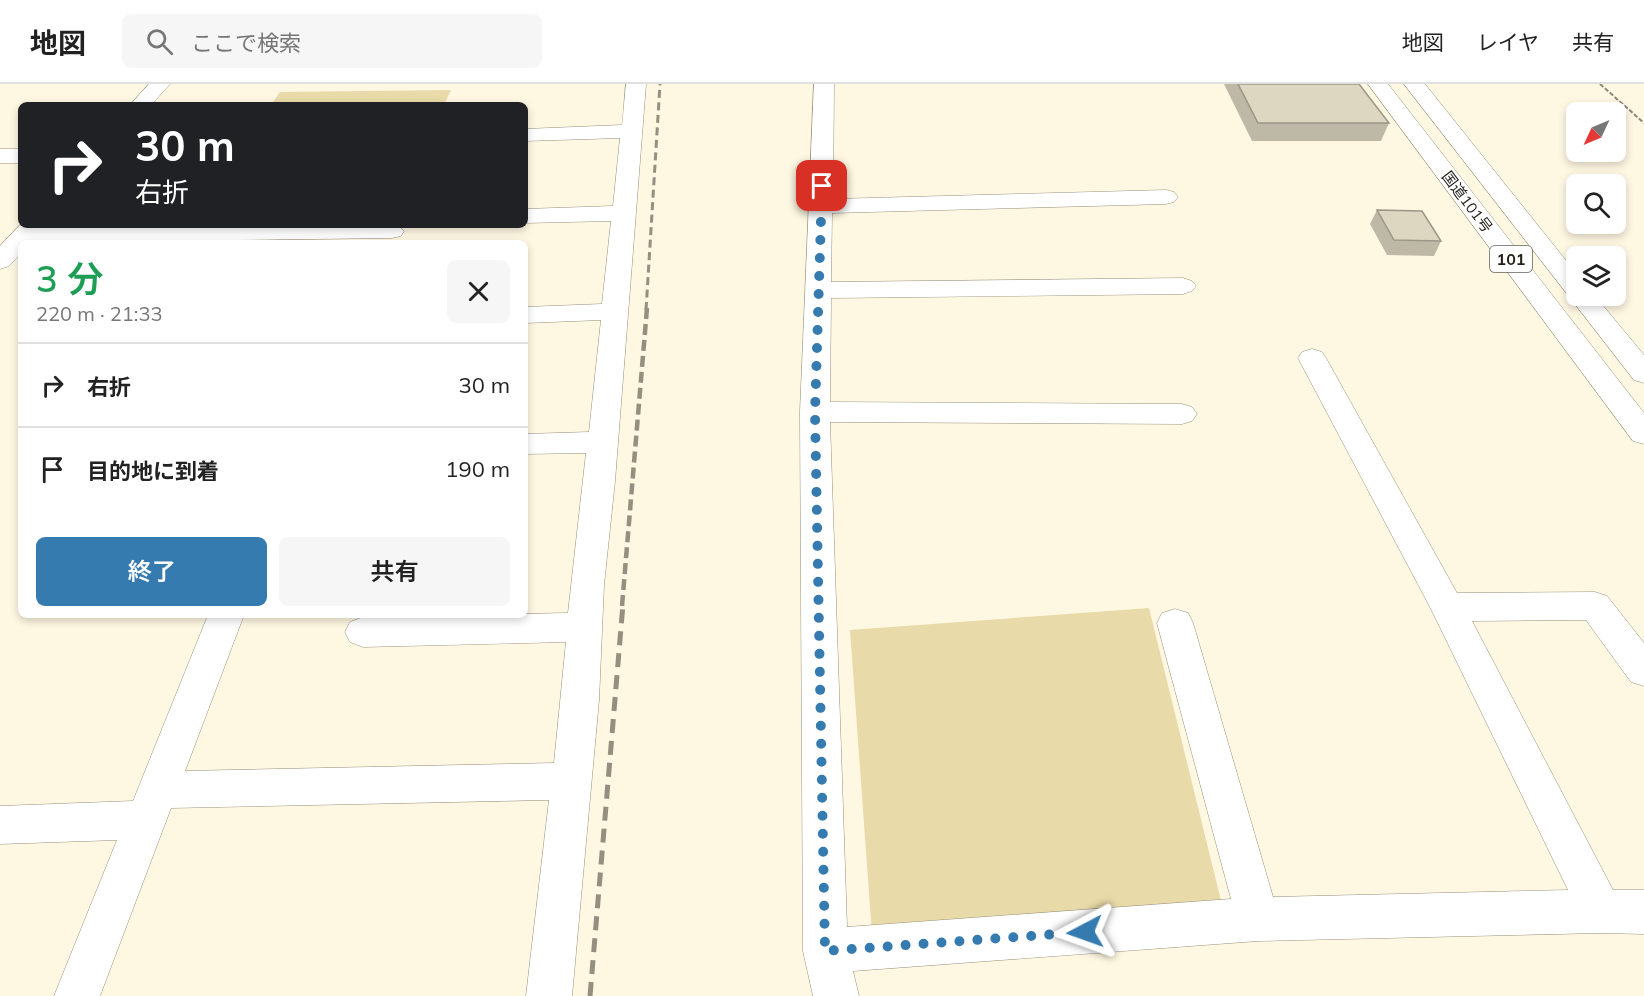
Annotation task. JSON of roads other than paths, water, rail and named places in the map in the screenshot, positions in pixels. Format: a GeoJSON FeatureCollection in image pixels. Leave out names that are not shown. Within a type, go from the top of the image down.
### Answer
{"type":"FeatureCollection","features":[{"type":"Feature","properties":{"kind":"main road"},"geometry":{"type":"LineString","coordinates":[[143,102],[160,84]]}},
{"type":"Feature","properties":{"kind":"main road"},"geometry":{"type":"LineString","coordinates":[[549,996],[636,84]]}},
{"type":"Feature","properties":{"kind":"main road"},"geometry":{"type":"LineString","coordinates":[[824,84],[815,412],[825,951],[836,996]]}},
{"type":"Feature","properties":{"kind":"main road","name":"国道101号"},"geometry":{"type":"LineString","coordinates":[[1378,84],[1644,434]]}},
{"type":"Feature","properties":{"kind":"main road","name":"国道101号"},"geometry":{"type":"LineString","coordinates":[[1414,84],[1566,276]]}},
{"type":"Feature","properties":{"kind":"main road"},"geometry":{"type":"LineString","coordinates":[[528,135],[632,131]]}},
{"type":"Feature","properties":{"kind":"main road"},"geometry":{"type":"LineString","coordinates":[[0,156],[18,156]]}},
{"type":"Feature","properties":{"kind":"main road"},"geometry":{"type":"LineString","coordinates":[[822,206],[1166,197]]}},
{"type":"Feature","properties":{"kind":"main road"},"geometry":{"type":"LineString","coordinates":[[528,216],[624,213]]}},
{"type":"Feature","properties":{"kind":"main road"},"geometry":{"type":"LineString","coordinates":[[28,231],[392,231]]}},
{"type":"Feature","properties":{"kind":"main road"},"geometry":{"type":"LineString","coordinates":[[0,261],[18,242]]}},
{"type":"Feature","properties":{"kind":"main road"},"geometry":{"type":"LineString","coordinates":[[819,290],[1183,286]]}},
{"type":"Feature","properties":{"kind":"main road"},"geometry":{"type":"LineString","coordinates":[[1590,306],[1644,374]]}},
{"type":"Feature","properties":{"kind":"main road"},"geometry":{"type":"LineString","coordinates":[[528,315],[615,310]]}},
{"type":"Feature","properties":{"kind":"main road"},"geometry":{"type":"LineString","coordinates":[[1311,358],[1447,607],[1601,911]]}},
{"type":"Feature","properties":{"kind":"main road"},"geometry":{"type":"LineString","coordinates":[[815,412],[1182,414]]}},
{"type":"Feature","properties":{"kind":"main road"},"geometry":{"type":"LineString","coordinates":[[528,444],[602,442]]}},
{"type":"Feature","properties":{"kind":"main road"},"geometry":{"type":"LineString","coordinates":[[1447,607],[1595,606],[1644,671]]}},
{"type":"Feature","properties":{"kind":"main road"},"geometry":{"type":"LineString","coordinates":[[77,996],[225,618]]}},
{"type":"Feature","properties":{"kind":"main road"},"geometry":{"type":"LineString","coordinates":[[1175,623],[1258,919]]}},
{"type":"Feature","properties":{"kind":"main road"},"geometry":{"type":"LineString","coordinates":[[363,632],[584,627]]}},
{"type":"Feature","properties":{"kind":"main road"},"geometry":{"type":"LineString","coordinates":[[0,825],[152,805],[571,781]]}},
{"type":"Feature","properties":{"kind":"main road"},"geometry":{"type":"LineString","coordinates":[[825,951],[1258,919],[1644,912]]}},
{"type":"Feature","properties":{"kind":"railway"},"geometry":{"type":"LineString","coordinates":[[646,310],[660,84]]}},
{"type":"Feature","properties":{"kind":"railway"},"geometry":{"type":"LineString","coordinates":[[622,606],[647,308]]}},
{"type":"Feature","properties":{"kind":"railway"},"geometry":{"type":"LineString","coordinates":[[590,996],[623,604]]}}]}
